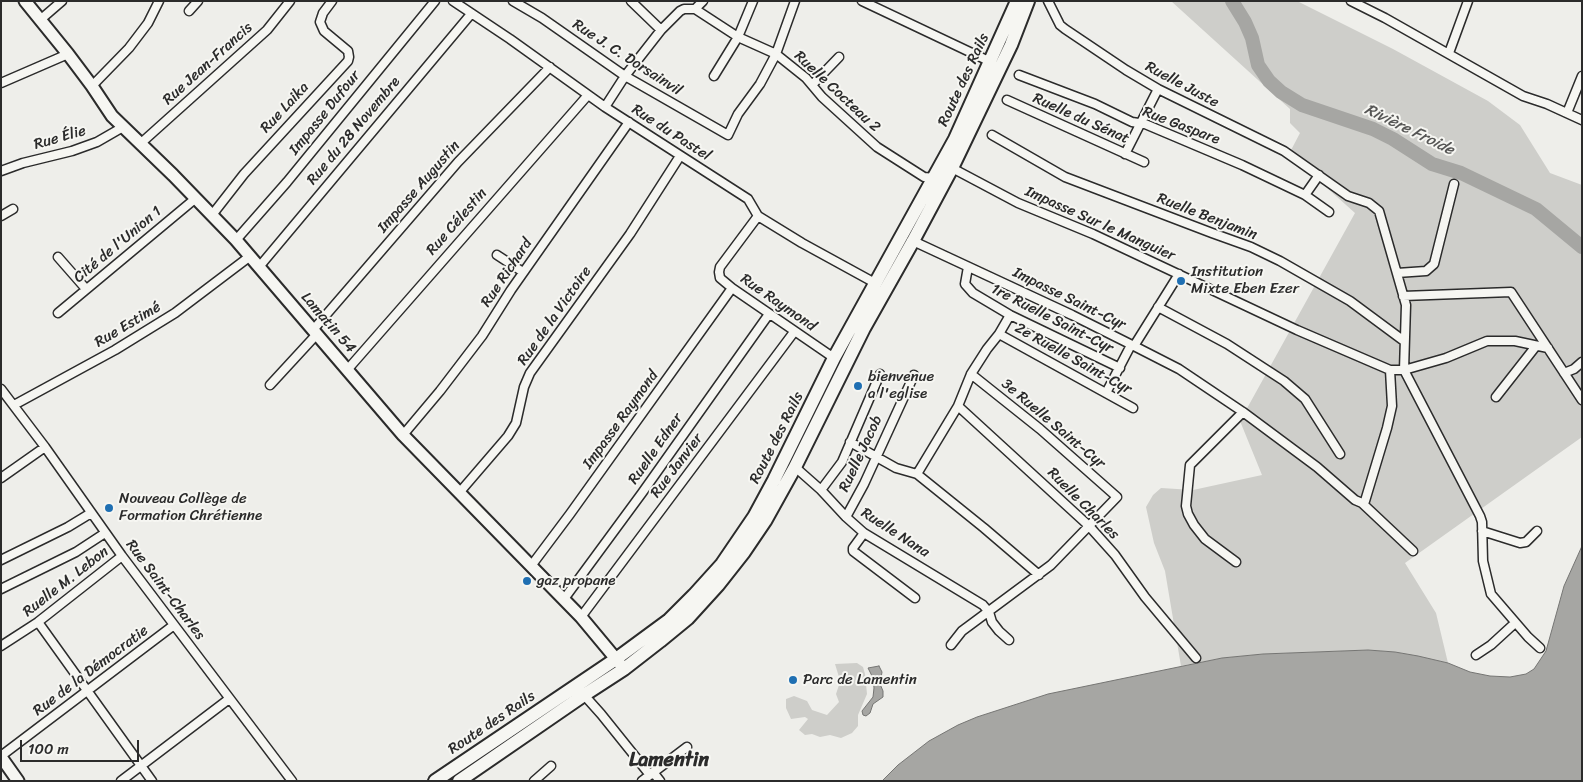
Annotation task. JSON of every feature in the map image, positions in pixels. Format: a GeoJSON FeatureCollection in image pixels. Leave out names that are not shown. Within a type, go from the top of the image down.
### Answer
{"type":"FeatureCollection","features":[{"type":"Feature","properties":{"kind":"main road","name":"Route des Rails"},"geometry":{"type":"LineString","coordinates":[[459,781],[584,694],[670,620],[722,564],[754,517],[834,358],[955,139],[1017,1]]}},
{"type":"Feature","properties":{"kind":"main road","name":"Route des Rails"},"geometry":{"type":"LineString","coordinates":[[435,781],[620,664],[660,641],[688,618],[718,585],[744,552],[765,521],[795,467],[864,328],[952,168],[1011,45],[1028,1]]}},
{"type":"Feature","properties":{"kind":"street","name":"Lamatin 54"},"geometry":{"type":"LineString","coordinates":[[25,1],[68,54],[112,116],[236,240],[403,435],[564,599],[620,664]]}},
{"type":"Feature","properties":{"kind":"street"},"geometry":{"type":"LineString","coordinates":[[40,20],[62,1]]}},
{"type":"Feature","properties":{"kind":"street"},"geometry":{"type":"LineString","coordinates":[[92,86],[129,48],[148,23],[159,1]]}},
{"type":"Feature","properties":{"kind":"street"},"geometry":{"type":"LineString","coordinates":[[189,11],[198,1]]}},
{"type":"Feature","properties":{"kind":"street","name":"Rue Jean-Francis"},"geometry":{"type":"LineString","coordinates":[[140,144],[267,30],[290,1]]}},
{"type":"Feature","properties":{"kind":"street","name":"Rue Laika"},"geometry":{"type":"LineString","coordinates":[[212,215],[244,174],[348,61],[348,51],[324,31],[320,22],[323,13],[332,1]]}},
{"type":"Feature","properties":{"kind":"street","name":"Impasse Dufour"},"geometry":{"type":"LineString","coordinates":[[236,240],[287,182],[434,1]]}},
{"type":"Feature","properties":{"kind":"street","name":"Rue du Pastel"},"geometry":{"type":"LineString","coordinates":[[453,1],[605,107],[748,199],[758,216],[802,243],[875,283]]}},
{"type":"Feature","properties":{"kind":"street","name":"Rue J. C. Dorsainvil"},"geometry":{"type":"LineString","coordinates":[[513,1],[542,18],[625,76],[728,136],[738,114],[760,84],[776,54]]}},
{"type":"Feature","properties":{"kind":"street"},"geometry":{"type":"LineString","coordinates":[[631,1],[661,30]]}},
{"type":"Feature","properties":{"kind":"street"},"geometry":{"type":"LineString","coordinates":[[605,107],[625,76],[661,30],[680,11],[695,9],[703,1]]}},
{"type":"Feature","properties":{"kind":"street"},"geometry":{"type":"LineString","coordinates":[[714,76],[738,37],[753,1]]}},
{"type":"Feature","properties":{"kind":"street"},"geometry":{"type":"LineString","coordinates":[[776,54],[794,1]]}},
{"type":"Feature","properties":{"kind":"street"},"geometry":{"type":"LineString","coordinates":[[862,1],[991,62]]}},
{"type":"Feature","properties":{"kind":"street","name":"Ruelle Juste"},"geometry":{"type":"LineString","coordinates":[[1048,1],[1060,25],[1126,70],[1284,151],[1348,196],[1369,203],[1379,211],[1406,305],[1404,370]]}},
{"type":"Feature","properties":{"kind":"street"},"geometry":{"type":"LineString","coordinates":[[1351,1],[1385,18],[1523,96],[1582,120]]}},
{"type":"Feature","properties":{"kind":"street"},"geometry":{"type":"LineString","coordinates":[[1448,53],[1468,1]]}},
{"type":"Feature","properties":{"kind":"street","name":"Ruelle Cocteau 2"},"geometry":{"type":"LineString","coordinates":[[695,9],[738,37],[776,54],[812,85],[822,97],[877,147],[924,177],[934,178]]}},
{"type":"Feature","properties":{"kind":"street","name":"Rue du 28 Novembre"},"geometry":{"type":"LineString","coordinates":[[260,267],[471,14]]}},
{"type":"Feature","properties":{"kind":"street"},"geometry":{"type":"LineString","coordinates":[[1,83],[68,54]]}},
{"type":"Feature","properties":{"kind":"street"},"geometry":{"type":"LineString","coordinates":[[812,85],[839,57]]}},
{"type":"Feature","properties":{"kind":"street","name":"Impasse Augustin"},"geometry":{"type":"LineString","coordinates":[[270,385],[458,162],[550,67]]}},
{"type":"Feature","properties":{"kind":"street","name":"Rue Gaspare"},"geometry":{"type":"LineString","coordinates":[[1019,74],[1095,104],[1132,122],[1140,123],[1242,165],[1305,195],[1329,212]]}},
{"type":"Feature","properties":{"kind":"street"},"geometry":{"type":"LineString","coordinates":[[1567,113],[1582,76]]}},
{"type":"Feature","properties":{"kind":"street"},"geometry":{"type":"LineString","coordinates":[[1125,154],[1158,88]]}},
{"type":"Feature","properties":{"kind":"street","name":"Rue Célestin"},"geometry":{"type":"LineString","coordinates":[[348,369],[588,95]]}},
{"type":"Feature","properties":{"kind":"street","name":"Ruelle du Sénat"},"geometry":{"type":"LineString","coordinates":[[1007,100],[1144,162]]}},
{"type":"Feature","properties":{"kind":"street","name":"Rue Richard"},"geometry":{"type":"LineString","coordinates":[[403,435],[482,336],[524,272],[629,122]]}},
{"type":"Feature","properties":{"kind":"street","name":"Rue Élie"},"geometry":{"type":"LineString","coordinates":[[1,171],[97,142],[123,127]]}},
{"type":"Feature","properties":{"kind":"street","name":"Ruelle Benjamin"},"geometry":{"type":"LineString","coordinates":[[992,136],[1064,177],[1251,247],[1280,261],[1350,301],[1404,341]]}},
{"type":"Feature","properties":{"kind":"street","name":"Rue de la Victoire"},"geometry":{"type":"LineString","coordinates":[[459,493],[508,436],[516,423],[524,387],[530,373],[630,234],[680,156]]}},
{"type":"Feature","properties":{"kind":"street","name":"Impasse Sur le Manguier"},"geometry":{"type":"LineString","coordinates":[[952,168],[1018,203],[1093,234],[1297,330],[1390,370],[1404,370],[1446,358],[1487,341],[1515,341],[1548,348]]}},
{"type":"Feature","properties":{"kind":"street"},"geometry":{"type":"LineString","coordinates":[[1305,195],[1319,175]]}},
{"type":"Feature","properties":{"kind":"street"},"geometry":{"type":"LineString","coordinates":[[1397,274],[1426,271],[1434,264],[1454,184]]}},
{"type":"Feature","properties":{"kind":"street","name":"Cité de l'Union 1"},"geometry":{"type":"LineString","coordinates":[[58,313],[196,198]]}},
{"type":"Feature","properties":{"kind":"street"},"geometry":{"type":"LineString","coordinates":[[1,216],[12,209]]}},
{"type":"Feature","properties":{"kind":"street","name":"Rue Raymond"},"geometry":{"type":"LineString","coordinates":[[758,216],[720,267],[720,278],[794,332],[834,358]]}},
{"type":"Feature","properties":{"kind":"street","name":"Impasse Saint-Cyr"},"geometry":{"type":"LineString","coordinates":[[913,241],[1133,345],[1179,274]]}},
{"type":"Feature","properties":{"kind":"street"},"geometry":{"type":"LineString","coordinates":[[497,255],[524,272]]}},
{"type":"Feature","properties":{"kind":"street"},"geometry":{"type":"LineString","coordinates":[[58,257],[86,290]]}},
{"type":"Feature","properties":{"kind":"street","name":"Rue Estimé"},"geometry":{"type":"LineString","coordinates":[[14,406],[98,359],[174,313],[249,257]]}},
{"type":"Feature","properties":{"kind":"street","name":"1re Ruelle Saint-Cyr"},"geometry":{"type":"LineString","coordinates":[[968,267],[965,279],[968,288],[973,293],[1010,315],[1120,368]]}},
{"type":"Feature","properties":{"kind":"street","name":"Impasse Raymond"},"geometry":{"type":"LineString","coordinates":[[531,566],[732,288]]}},
{"type":"Feature","properties":{"kind":"street"},"geometry":{"type":"LineString","coordinates":[[1403,296],[1511,292],[1582,400]]}},
{"type":"Feature","properties":{"kind":"street"},"geometry":{"type":"LineString","coordinates":[[1158,307],[1227,344],[1284,381],[1304,399],[1340,454]]}},
{"type":"Feature","properties":{"kind":"street","name":"Ruelle Edner"},"geometry":{"type":"LineString","coordinates":[[564,599],[769,314]]}},
{"type":"Feature","properties":{"kind":"street"},"geometry":{"type":"LineString","coordinates":[[917,474],[958,406],[971,374],[1010,315]]}},
{"type":"Feature","properties":{"kind":"street","name":"Rue Janvier"},"geometry":{"type":"LineString","coordinates":[[581,618],[794,332]]}},
{"type":"Feature","properties":{"kind":"street","name":"2e Ruelle Saint-Cyr"},"geometry":{"type":"LineString","coordinates":[[999,334],[1133,408]]}},
{"type":"Feature","properties":{"kind":"street"},"geometry":{"type":"LineString","coordinates":[[1106,393],[1133,345],[1179,368],[1243,412],[1317,467],[1355,500],[1362,503],[1413,551]]}},
{"type":"Feature","properties":{"kind":"street"},"geometry":{"type":"LineString","coordinates":[[1496,397],[1536,346]]}},
{"type":"Feature","properties":{"kind":"street"},"geometry":{"type":"LineString","coordinates":[[1564,373],[1574,369],[1582,362]]}},
{"type":"Feature","properties":{"kind":"street"},"geometry":{"type":"LineString","coordinates":[[1362,503],[1366,501],[1392,406],[1390,370]]}},
{"type":"Feature","properties":{"kind":"street"},"geometry":{"type":"LineString","coordinates":[[1404,370],[1480,516],[1483,561],[1491,594],[1515,623],[1540,648]]}},
{"type":"Feature","properties":{"kind":"street"},"geometry":{"type":"LineString","coordinates":[[821,490],[842,462],[880,374]]}},
{"type":"Feature","properties":{"kind":"street","name":"3e Ruelle Saint-Cyr"},"geometry":{"type":"LineString","coordinates":[[971,374],[1040,429],[1117,497],[1089,526]]}},
{"type":"Feature","properties":{"kind":"street","name":"Ruelle Jacob"},"geometry":{"type":"LineString","coordinates":[[846,517],[864,484],[875,456],[914,376]]}},
{"type":"Feature","properties":{"kind":"street","name":"Rue Saint-Charles"},"geometry":{"type":"LineString","coordinates":[[1,389],[45,447],[122,556],[292,781]]}},
{"type":"Feature","properties":{"kind":"street","name":"Ruelle Charles"},"geometry":{"type":"LineString","coordinates":[[958,406],[1089,526],[1196,658]]}},
{"type":"Feature","properties":{"kind":"street"},"geometry":{"type":"LineString","coordinates":[[1236,562],[1205,539],[1194,525],[1186,506],[1190,465],[1243,412]]}},
{"type":"Feature","properties":{"kind":"street"},"geometry":{"type":"LineString","coordinates":[[850,442],[896,468],[917,474],[984,528],[1039,576]]}},
{"type":"Feature","properties":{"kind":"street"},"geometry":{"type":"LineString","coordinates":[[1,478],[45,447]]}},
{"type":"Feature","properties":{"kind":"street","name":"Ruelle Nana"},"geometry":{"type":"LineString","coordinates":[[795,467],[864,533],[983,606],[989,612],[992,622],[1009,640]]}},
{"type":"Feature","properties":{"kind":"street"},"geometry":{"type":"LineString","coordinates":[[1,560],[68,527],[91,513]]}},
{"type":"Feature","properties":{"kind":"street"},"geometry":{"type":"LineString","coordinates":[[951,645],[962,631],[1039,576],[1089,526]]}},
{"type":"Feature","properties":{"kind":"street"},"geometry":{"type":"LineString","coordinates":[[1482,531],[1520,543],[1526,542],[1537,530]]}},
{"type":"Feature","properties":{"kind":"street"},"geometry":{"type":"LineString","coordinates":[[1,589],[76,552],[105,533]]}},
{"type":"Feature","properties":{"kind":"street"},"geometry":{"type":"LineString","coordinates":[[864,533],[853,548],[853,551],[915,598]]}},
{"type":"Feature","properties":{"kind":"street","name":"Ruelle M. Lebon"},"geometry":{"type":"LineString","coordinates":[[1,646],[38,622],[122,556]]}},
{"type":"Feature","properties":{"kind":"street"},"geometry":{"type":"LineString","coordinates":[[38,622],[152,781]]}},
{"type":"Feature","properties":{"kind":"street"},"geometry":{"type":"LineString","coordinates":[[1476,655],[1491,645],[1515,623]]}},
{"type":"Feature","properties":{"kind":"street","name":"Rue de la Démocratie"},"geometry":{"type":"LineString","coordinates":[[1,757],[174,625]]}},
{"type":"Feature","properties":{"kind":"street"},"geometry":{"type":"LineString","coordinates":[[584,694],[660,781]]}},
{"type":"Feature","properties":{"kind":"street"},"geometry":{"type":"LineString","coordinates":[[120,781],[229,699]]}},
{"type":"Feature","properties":{"kind":"street"},"geometry":{"type":"LineString","coordinates":[[642,781],[687,747]]}},
{"type":"Feature","properties":{"kind":"street"},"geometry":{"type":"LineString","coordinates":[[1,757],[18,781]]}},
{"type":"Feature","properties":{"kind":"street"},"geometry":{"type":"LineString","coordinates":[[534,781],[552,766]]}},
{"type":"Feature","properties":{"kind":"shaded area"},"geometry":{"type":"Polygon","coordinates":[[[1171,1],[1297,1],[1393,49],[1488,101],[1520,125],[1550,173],[1582,185],[1582,437],[1405,563],[1436,613],[1448,663],[1396,652],[1368,650],[1263,654],[1222,658],[1181,666],[1165,571],[1154,543],[1146,507],[1153,495],[1161,488],[1193,490],[1262,475],[1240,421],[1355,213],[1289,154],[1300,133],[1290,123],[1290,109],[1171,1]]]}},
{"type":"Feature","properties":{"kind":"shaded area"},"geometry":{"type":"Polygon","coordinates":[[[1582,546],[1582,781],[882,781],[898,765],[929,741],[977,717],[1048,694],[1222,658],[1263,654],[1368,650],[1418,656],[1490,676],[1510,677],[1526,674],[1534,669],[1546,651],[1564,586],[1582,546]]]}},
{"type":"Feature","properties":{"kind":"shaded area"},"geometry":{"type":"Polygon","coordinates":[[[857,663],[863,667],[867,694],[858,715],[858,726],[852,733],[841,738],[830,735],[820,737],[812,734],[805,735],[799,730],[808,719],[805,717],[791,719],[786,708],[786,699],[794,696],[807,701],[812,710],[827,715],[839,702],[836,694],[839,685],[847,683],[839,677],[835,664],[857,663]]]}},
{"type":"Feature","properties":{"kind":"shaded area"},"geometry":{"type":"Polygon","coordinates":[[[879,666],[882,672],[880,684],[883,697],[873,704],[870,713],[866,716],[863,715],[862,711],[873,697],[874,688],[873,678],[868,668],[879,666]]]}},
{"type":"Feature","properties":{"kind":"waterway","name":"Rivière Froide"},"geometry":{"type":"LineString","coordinates":[[1232,1],[1252,38],[1258,65],[1269,81],[1281,92],[1302,105],[1373,129],[1393,139],[1432,164],[1461,173],[1536,209],[1582,247]]}},
{"type":"Feature","properties":{"kind":"place","name":"Institution Mixte Eben Ezer"},"geometry":{"type":"Point","coordinates":[1181,281]}},
{"type":"Feature","properties":{"kind":"place","name":"bienvenue a l'eglise"},"geometry":{"type":"Point","coordinates":[858,386]}},
{"type":"Feature","properties":{"kind":"place","name":"Nouveau Collège de Formation Chrétienne"},"geometry":{"type":"Point","coordinates":[109,508]}},
{"type":"Feature","properties":{"kind":"place","name":"gaz propane"},"geometry":{"type":"Point","coordinates":[527,581]}},
{"type":"Feature","properties":{"kind":"place","name":"Parc de Lamentin"},"geometry":{"type":"Point","coordinates":[793,680]}},
{"type":"Feature","properties":{"kind":"district","name":"Lamentin"},"geometry":{"type":"Point","coordinates":[669,761]}}]}
